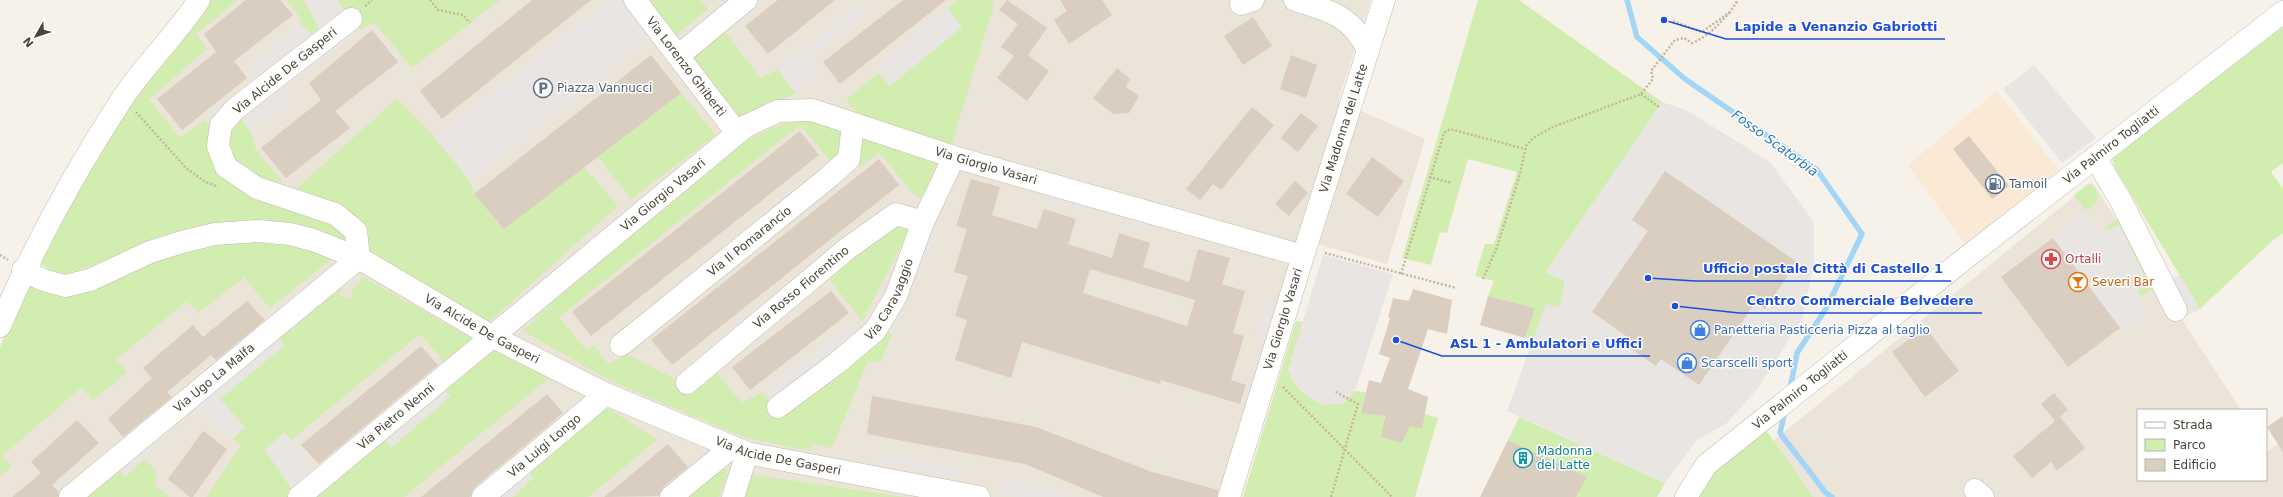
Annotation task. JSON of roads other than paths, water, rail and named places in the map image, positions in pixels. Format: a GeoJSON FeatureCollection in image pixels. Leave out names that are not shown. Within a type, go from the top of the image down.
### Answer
{"type":"FeatureCollection","features":[{"type":"Feature","properties":{"kind":"street"},"geometry":{"type":"LineString","coordinates":[[0,326],[23,270],[60,199],[125,95],[187,19],[199,0]]}},
{"type":"Feature","properties":{"kind":"street","name":"Via Lorenzo Ghiberti"},"geometry":{"type":"LineString","coordinates":[[635,0],[737,133]]}},
{"type":"Feature","properties":{"kind":"street"},"geometry":{"type":"LineString","coordinates":[[678,56],[746,0]]}},
{"type":"Feature","properties":{"kind":"street"},"geometry":{"type":"LineString","coordinates":[[1295,0],[1323,9],[1352,24],[1362,36],[1368,50]]}},
{"type":"Feature","properties":{"kind":"street","name":"Via Madonna del Latte"},"geometry":{"type":"LineString","coordinates":[[1303,256],[1384,0]]}},
{"type":"Feature","properties":{"kind":"street","name":"Via Palmiro Togliatti"},"geometry":{"type":"LineString","coordinates":[[1686,497],[1706,465],[1972,253],[2283,12]]}},
{"type":"Feature","properties":{"kind":"street","name":"Via Alcide De Gasperi"},"geometry":{"type":"LineString","coordinates":[[352,19],[235,110],[221,125],[218,146],[226,167],[257,188],[336,214],[356,231],[359,258],[493,337],[606,394],[739,450],[979,497]]}},
{"type":"Feature","properties":{"kind":"street","name":"Via Giorgio Vasari"},"geometry":{"type":"LineString","coordinates":[[493,337],[746,126],[778,111],[812,110],[954,157],[1303,256],[1229,497]]}},
{"type":"Feature","properties":{"kind":"street","name":"Via Il Pomarancio"},"geometry":{"type":"LineString","coordinates":[[621,344],[849,159],[853,124]]}},
{"type":"Feature","properties":{"kind":"street","name":"Via Caravaggio"},"geometry":{"type":"LineString","coordinates":[[778,407],[838,363],[875,331],[896,296],[923,222],[954,157]]}},
{"type":"Feature","properties":{"kind":"street"},"geometry":{"type":"LineString","coordinates":[[2095,157],[2121,201],[2176,310]]}},
{"type":"Feature","properties":{"kind":"street","name":"Via Rosso Fiorentino"},"geometry":{"type":"LineString","coordinates":[[687,383],[848,248],[896,214],[923,222]]}},
{"type":"Feature","properties":{"kind":"street"},"geometry":{"type":"LineString","coordinates":[[23,270],[43,280],[65,286],[90,280],[150,252],[182,242],[215,234],[258,231],[281,232],[313,240],[359,258]]}},
{"type":"Feature","properties":{"kind":"street","name":"Via Ugo La Malfa"},"geometry":{"type":"LineString","coordinates":[[70,497],[359,258]]}},
{"type":"Feature","properties":{"kind":"street","name":"Via Pietro Nenni"},"geometry":{"type":"LineString","coordinates":[[299,497],[493,337]]}},
{"type":"Feature","properties":{"kind":"street","name":"Via Luigi Longo"},"geometry":{"type":"LineString","coordinates":[[483,497],[606,394]]}},
{"type":"Feature","properties":{"kind":"street"},"geometry":{"type":"LineString","coordinates":[[671,497],[739,450]]}},
{"type":"Feature","properties":{"kind":"street"},"geometry":{"type":"LineString","coordinates":[[733,497],[739,450]]}},
{"type":"Feature","properties":{"kind":"waterway","name":"Fosso Scatorbia"},"geometry":{"type":"LineString","coordinates":[[1627,0],[1637,37],[1685,79],[1817,170],[1862,234],[1827,307],[1797,353],[1790,389]]}},
{"type":"Feature","properties":{"kind":"waterway","name":"Fosso Scatorbia"},"geometry":{"type":"LineString","coordinates":[[1785,411],[1780,433],[1826,493],[1832,497]]}},
{"type":"Feature","properties":{"kind":"place","name":"Lapide a Venanzio Gabriotti"},"geometry":{"type":"Point","coordinates":[1664,20]}},
{"type":"Feature","properties":{"kind":"place","name":"Piazza Vannucci"},"geometry":{"type":"Point","coordinates":[543,88]}},
{"type":"Feature","properties":{"kind":"place","name":"Tamoil"},"geometry":{"type":"Point","coordinates":[1995,184]}},
{"type":"Feature","properties":{"kind":"place","name":"Ortalli"},"geometry":{"type":"Point","coordinates":[2051,259]}},
{"type":"Feature","properties":{"kind":"place","name":"Ufficio postale Città di Castello 1"},"geometry":{"type":"Point","coordinates":[1648,278]}},
{"type":"Feature","properties":{"kind":"place","name":"Severi Bar"},"geometry":{"type":"Point","coordinates":[2078,282]}},
{"type":"Feature","properties":{"kind":"place","name":"Centro Commerciale Belvedere"},"geometry":{"type":"Point","coordinates":[1675,306]}},
{"type":"Feature","properties":{"kind":"place","name":"Panetteria Pasticceria Pizza al taglio"},"geometry":{"type":"Point","coordinates":[1700,330]}},
{"type":"Feature","properties":{"kind":"place","name":"ASL 1 - Ambulatori e Uffici"},"geometry":{"type":"Point","coordinates":[1396,340]}},
{"type":"Feature","properties":{"kind":"place","name":"Scarscelli sport"},"geometry":{"type":"Point","coordinates":[1687,363]}},
{"type":"Feature","properties":{"kind":"place","name":"Madonna del Latte"},"geometry":{"type":"Point","coordinates":[1523,458]}}]}
